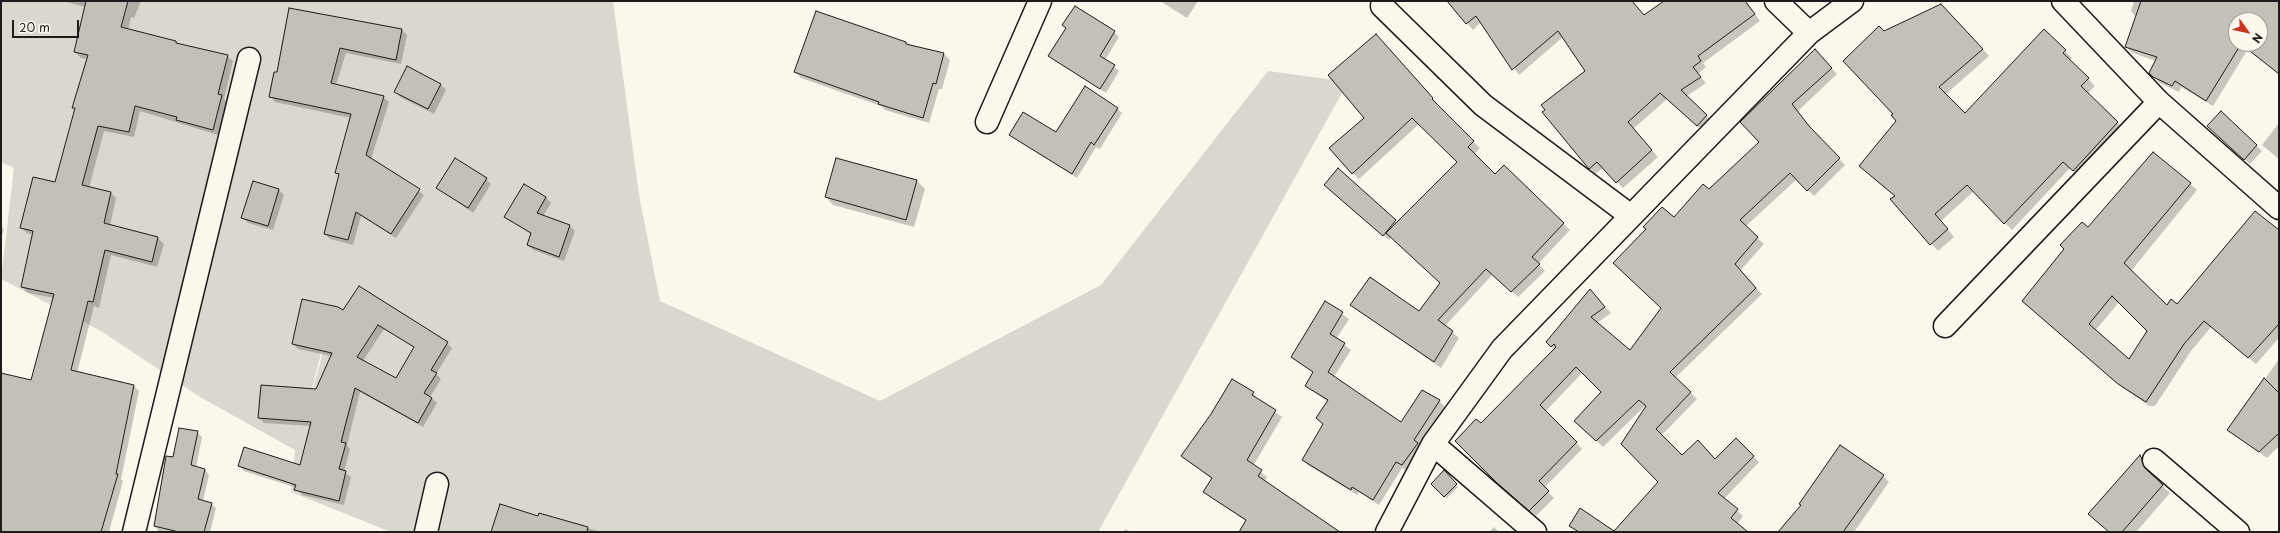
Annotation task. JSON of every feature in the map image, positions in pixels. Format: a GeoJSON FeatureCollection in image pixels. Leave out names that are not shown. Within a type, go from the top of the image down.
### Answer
{"type":"FeatureCollection","features":[{"type":"Feature","properties":{"kind":"street"},"geometry":{"type":"LineString","coordinates":[[987,122],[1040,1]]}},
{"type":"Feature","properties":{"kind":"street"},"geometry":{"type":"LineString","coordinates":[[1776,1],[1809,33]]}},
{"type":"Feature","properties":{"kind":"street"},"geometry":{"type":"LineString","coordinates":[[1387,532],[1433,444],[1502,349],[1809,33],[1852,1]]}},
{"type":"Feature","properties":{"kind":"street"},"geometry":{"type":"LineString","coordinates":[[2063,1],[2159,102],[2279,208]]}},
{"type":"Feature","properties":{"kind":"street"},"geometry":{"type":"LineString","coordinates":[[1382,6],[1483,105],[1631,216]]}},
{"type":"Feature","properties":{"kind":"street"},"geometry":{"type":"LineString","coordinates":[[134,532],[249,59]]}},
{"type":"Feature","properties":{"kind":"street"},"geometry":{"type":"LineString","coordinates":[[1945,326],[2159,102]]}},
{"type":"Feature","properties":{"kind":"street"},"geometry":{"type":"LineString","coordinates":[[1433,444],[1535,532]]}},
{"type":"Feature","properties":{"kind":"street"},"geometry":{"type":"LineString","coordinates":[[2154,460],[2238,532]]}},
{"type":"Feature","properties":{"kind":"street"},"geometry":{"type":"LineString","coordinates":[[426,532],[437,484]]}},
{"type":"Feature","properties":{"kind":"shaded area"},"geometry":{"type":"Polygon","coordinates":[[[1,1],[613,1],[639,195],[660,301],[880,401],[1101,285],[1268,71],[1348,82],[1098,532],[391,532],[291,492],[295,450],[200,397],[101,331],[1,279],[14,168],[1,162],[1,1]],[[330,314],[305,417],[320,364],[330,314]]]}},
{"type":"Feature","properties":{"kind":"building"},"geometry":{"type":"Polygon","coordinates":[[[86,1],[128,1],[121,27],[176,41],[176,43],[228,55],[218,94],[222,95],[213,130],[176,120],[177,117],[135,106],[129,132],[98,126],[82,185],[111,192],[104,223],[158,237],[152,262],[105,250],[93,302],[88,301],[71,370],[134,385],[116,474],[118,474],[101,532],[1,532],[1,373],[31,380],[54,294],[21,287],[33,231],[20,228],[33,177],[55,182],[75,108],[72,108],[88,55],[74,52],[86,1]]]}},
{"type":"Feature","properties":{"kind":"building"},"geometry":{"type":"Polygon","coordinates":[[[1447,1],[1632,1],[1644,15],[1664,1],[1745,1],[1755,14],[1698,56],[1701,61],[1693,67],[1701,77],[1681,90],[1707,115],[1697,126],[1660,93],[1628,122],[1652,150],[1616,183],[1597,162],[1589,169],[1542,112],[1545,110],[1541,105],[1585,71],[1558,31],[1512,70],[1476,16],[1466,24],[1447,1]]]}},
{"type":"Feature","properties":{"kind":"building"},"geometry":{"type":"Polygon","coordinates":[[[2141,1],[2279,1],[2279,74],[2251,52],[2268,52],[2268,12],[2228,12],[2228,52],[2236,52],[2206,101],[2175,81],[2172,86],[2153,77],[2149,73],[2157,57],[2125,47],[2141,1]]]}},
{"type":"Feature","properties":{"kind":"building"},"geometry":{"type":"Polygon","coordinates":[[[1941,4],[1983,49],[1939,87],[1965,113],[2044,29],[2066,50],[2063,53],[2089,78],[2081,86],[2118,122],[2073,171],[2063,162],[2004,224],[1967,185],[1935,214],[1948,229],[1930,245],[1890,199],[1895,196],[1859,166],[1896,121],[1891,115],[1893,114],[1843,61],[1879,26],[1884,31],[1941,4]]]}},
{"type":"Feature","properties":{"kind":"building"},"geometry":{"type":"Polygon","coordinates":[[[1075,6],[1115,31],[1100,56],[1115,65],[1100,89],[1048,56],[1066,28],[1062,25],[1075,6]]]}},
{"type":"Feature","properties":{"kind":"building"},"geometry":{"type":"Polygon","coordinates":[[[289,8],[402,29],[396,60],[340,48],[331,83],[384,96],[366,155],[420,189],[391,234],[356,212],[348,240],[324,234],[339,174],[335,173],[351,114],[269,97],[274,72],[277,72],[289,8]]]}},
{"type":"Feature","properties":{"kind":"building"},"geometry":{"type":"Polygon","coordinates":[[[816,11],[906,42],[906,44],[944,53],[936,84],[933,83],[923,118],[878,104],[879,102],[794,72],[816,11]]]}},
{"type":"Feature","properties":{"kind":"building"},"geometry":{"type":"Polygon","coordinates":[[[1376,34],[1433,98],[1432,99],[1474,141],[1468,147],[1495,174],[1504,165],[1564,223],[1532,257],[1540,264],[1511,292],[1486,269],[1438,320],[1453,331],[1434,362],[1350,305],[1370,277],[1419,311],[1440,283],[1386,233],[1457,162],[1412,118],[1352,174],[1329,148],[1364,118],[1328,75],[1376,34]]]}},
{"type":"Feature","properties":{"kind":"building"},"geometry":{"type":"Polygon","coordinates":[[[1815,49],[1832,68],[1792,104],[1809,126],[1840,158],[1807,191],[1790,173],[1740,220],[1758,237],[1735,264],[1756,288],[1670,372],[1691,392],[1656,429],[1682,455],[1698,440],[1715,459],[1736,438],[1754,456],[1718,493],[1738,509],[1731,518],[1748,532],[1579,532],[1569,526],[1580,508],[1614,531],[1658,482],[1621,444],[1646,406],[1639,400],[1596,441],[1574,421],[1601,392],[1576,367],[1540,405],[1577,442],[1539,481],[1549,491],[1529,511],[1496,482],[1455,441],[1476,419],[1481,423],[1556,347],[1554,344],[1551,347],[1546,342],[1590,289],[1605,307],[1591,317],[1630,350],[1661,308],[1613,263],[1646,229],[1643,227],[1662,207],[1674,217],[1703,184],[1709,189],[1759,142],[1740,122],[1815,49]]]}},
{"type":"Feature","properties":{"kind":"building"},"geometry":{"type":"Polygon","coordinates":[[[407,66],[441,84],[428,109],[394,92],[407,66]]]}},
{"type":"Feature","properties":{"kind":"building"},"geometry":{"type":"Polygon","coordinates":[[[1085,86],[1118,108],[1094,145],[1091,142],[1072,174],[1009,135],[1023,112],[1056,132],[1085,86]]]}},
{"type":"Feature","properties":{"kind":"building"},"geometry":{"type":"Polygon","coordinates":[[[2221,111],[2257,145],[2244,160],[2207,126],[2221,111]]]}},
{"type":"Feature","properties":{"kind":"building"},"geometry":{"type":"Polygon","coordinates":[[[2153,152],[2191,183],[2124,263],[2167,305],[2171,299],[2177,304],[2255,211],[2279,230],[2279,324],[2248,358],[2204,321],[2184,344],[2146,402],[2118,384],[2022,301],[2064,249],[2060,245],[2082,222],[2088,227],[2153,152]],[[2112,296],[2089,324],[2129,359],[2147,331],[2112,296]]]}},
{"type":"Feature","properties":{"kind":"building"},"geometry":{"type":"Polygon","coordinates":[[[455,158],[487,178],[468,208],[436,188],[455,158]]]}},
{"type":"Feature","properties":{"kind":"building"},"geometry":{"type":"Polygon","coordinates":[[[836,158],[917,180],[906,220],[825,197],[836,158]]]}},
{"type":"Feature","properties":{"kind":"building"},"geometry":{"type":"Polygon","coordinates":[[[1338,168],[1396,220],[1383,236],[1324,185],[1338,168]]]}},
{"type":"Feature","properties":{"kind":"building"},"geometry":{"type":"Polygon","coordinates":[[[253,181],[279,189],[268,226],[241,218],[253,181]]]}},
{"type":"Feature","properties":{"kind":"building"},"geometry":{"type":"Polygon","coordinates":[[[524,184],[546,197],[537,213],[570,225],[559,257],[527,245],[531,233],[504,217],[524,184]]]}},
{"type":"Feature","properties":{"kind":"building"},"geometry":{"type":"Polygon","coordinates":[[[359,286],[448,342],[431,370],[437,373],[424,393],[432,398],[418,423],[355,388],[341,442],[346,443],[339,469],[346,471],[339,501],[294,490],[296,485],[238,466],[244,447],[300,465],[311,422],[258,418],[261,385],[316,389],[332,353],[292,344],[302,299],[338,307],[343,310],[359,286]],[[378,325],[357,357],[396,378],[414,347],[378,325]]]}},
{"type":"Feature","properties":{"kind":"building"},"geometry":{"type":"Polygon","coordinates":[[[1325,301],[1343,312],[1330,334],[1345,343],[1328,372],[1401,422],[1422,390],[1440,400],[1414,440],[1418,443],[1402,465],[1396,462],[1373,500],[1352,487],[1351,490],[1302,460],[1323,424],[1316,418],[1328,400],[1305,386],[1313,372],[1291,357],[1325,301]]]}},
{"type":"Feature","properties":{"kind":"building"},"geometry":{"type":"Polygon","coordinates":[[[2264,378],[2279,393],[2279,433],[2259,452],[2227,430],[2264,378]]]}},
{"type":"Feature","properties":{"kind":"building"},"geometry":{"type":"Polygon","coordinates":[[[1232,379],[1254,392],[1252,395],[1276,410],[1247,460],[1262,470],[1258,476],[1340,532],[1239,532],[1246,520],[1203,492],[1212,478],[1181,456],[1211,414],[1232,379]]]}},
{"type":"Feature","properties":{"kind":"building"},"geometry":{"type":"Polygon","coordinates":[[[179,428],[198,431],[191,465],[205,469],[198,499],[212,503],[204,532],[179,532],[154,526],[166,456],[173,457],[179,428]]]}},
{"type":"Feature","properties":{"kind":"building"},"geometry":{"type":"Polygon","coordinates":[[[1840,445],[1884,475],[1843,532],[1778,532],[1801,505],[1799,504],[1840,445]]]}},
{"type":"Feature","properties":{"kind":"building"},"geometry":{"type":"Polygon","coordinates":[[[2140,455],[2146,469],[2163,485],[2122,532],[2109,532],[2088,514],[2140,455]]]}},
{"type":"Feature","properties":{"kind":"building"},"geometry":{"type":"Polygon","coordinates":[[[1444,470],[1457,484],[1444,497],[1431,484],[1444,470]]]}},
{"type":"Feature","properties":{"kind":"building"},"geometry":{"type":"Polygon","coordinates":[[[500,504],[538,516],[539,513],[588,527],[587,532],[491,532],[500,504]]]}}]}
